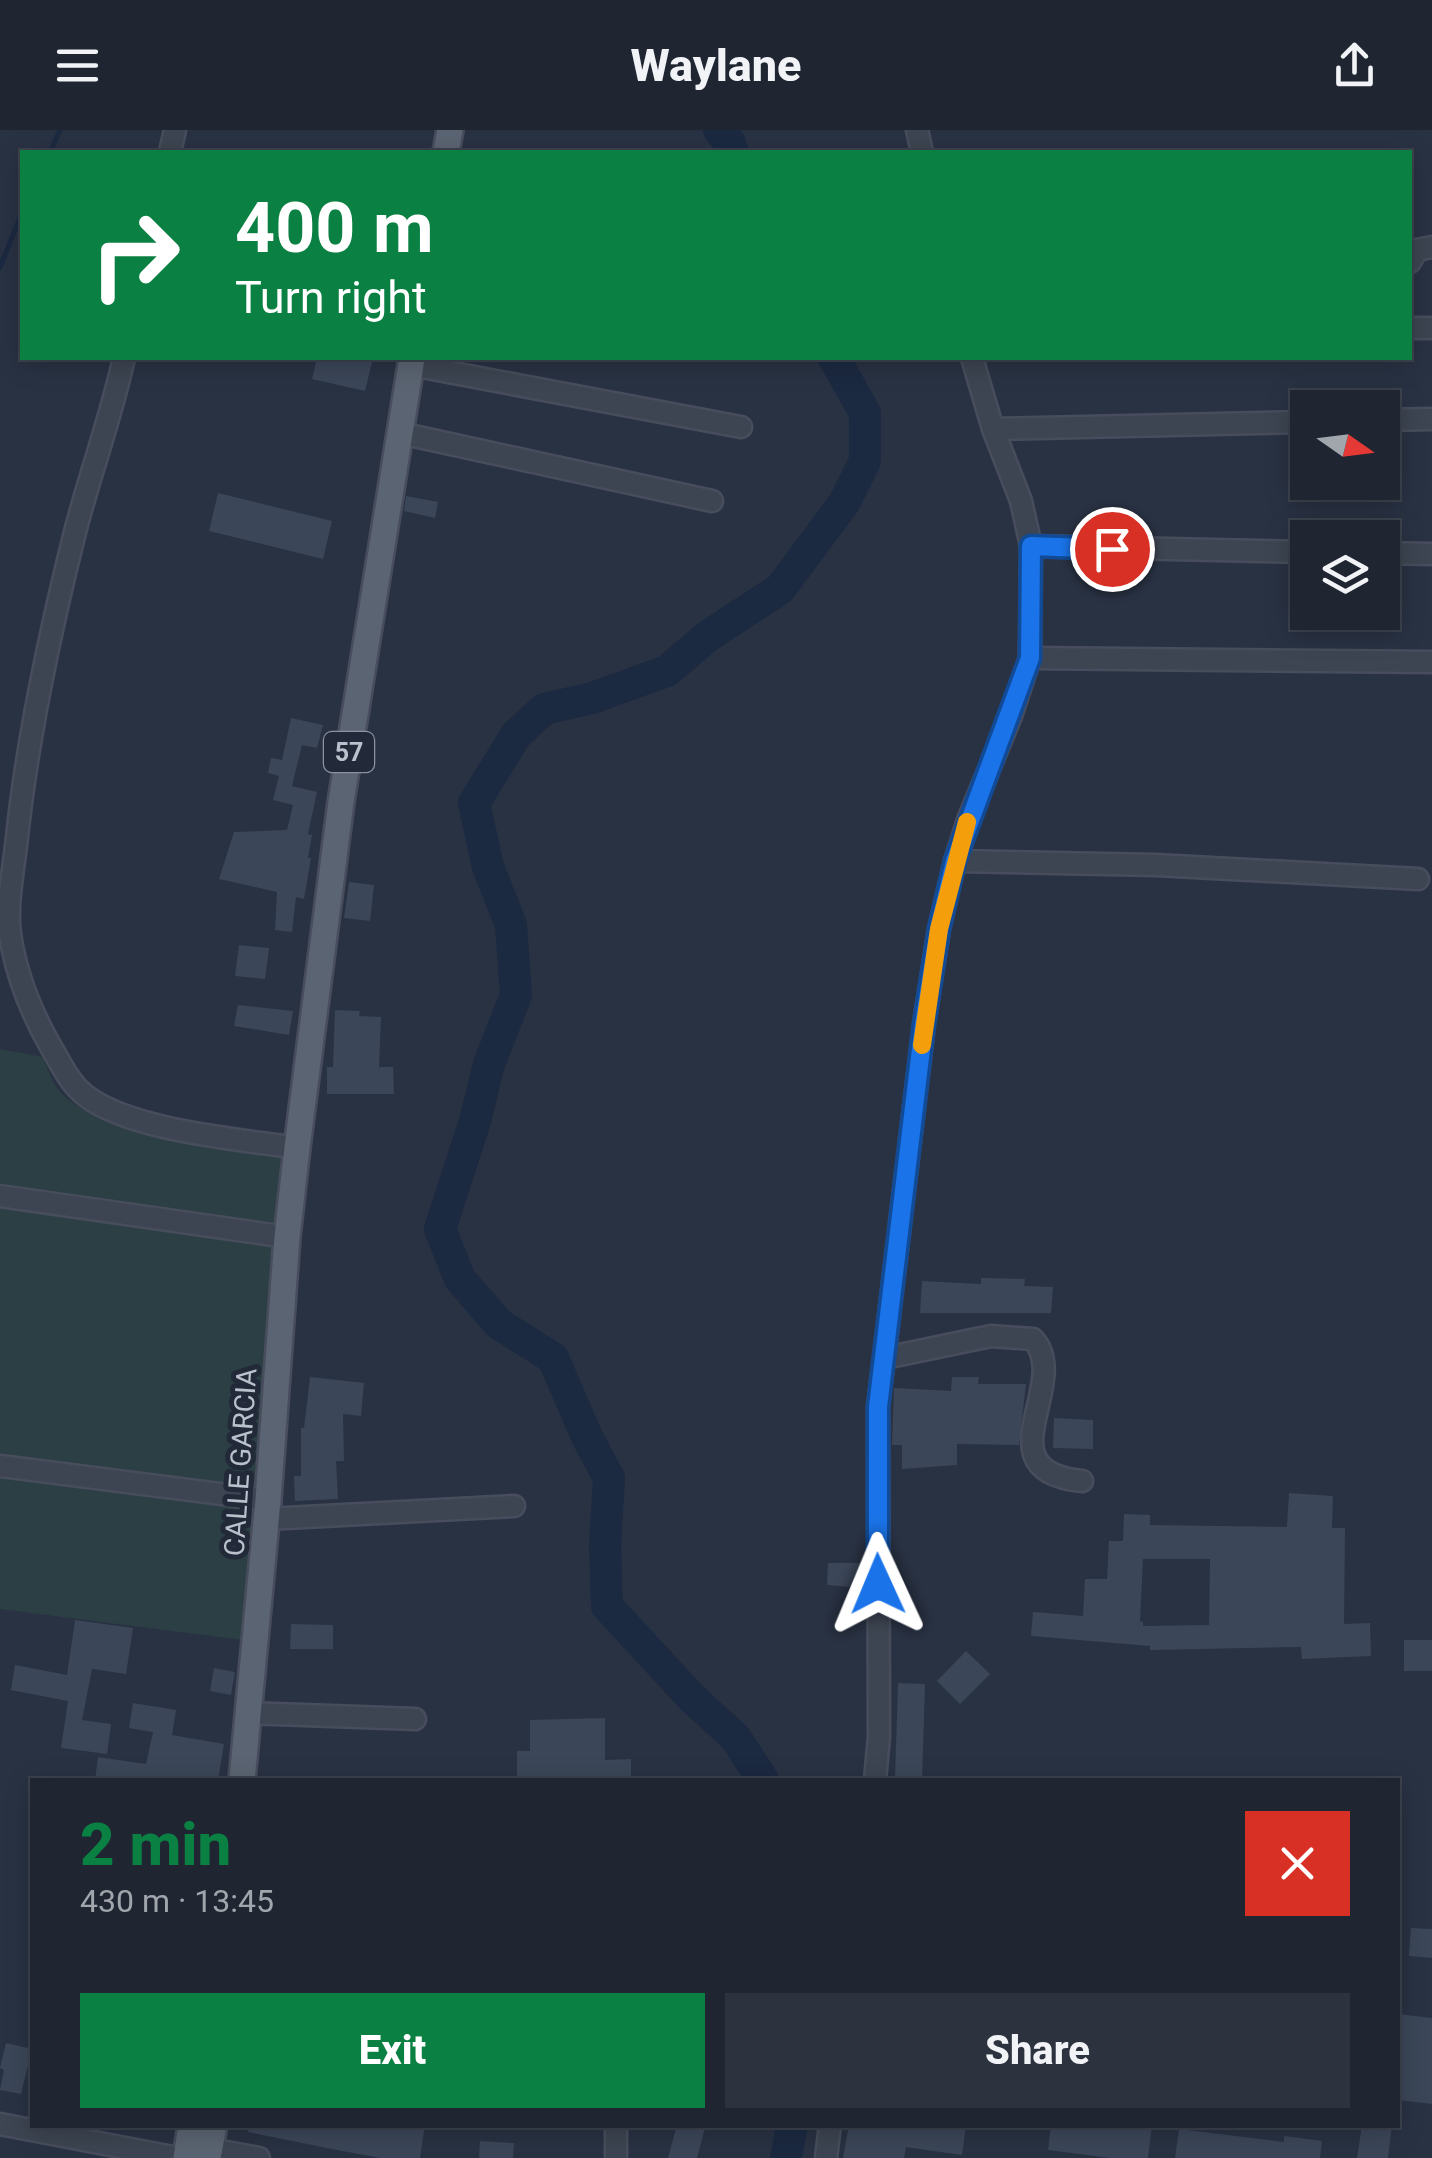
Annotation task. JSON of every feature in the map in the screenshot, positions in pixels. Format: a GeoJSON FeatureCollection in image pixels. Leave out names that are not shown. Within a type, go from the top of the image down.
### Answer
{"type":"FeatureCollection","features":[{"type":"Feature","properties":{"kind":"main road","name":"57"},"geometry":{"type":"LineString","coordinates":[[297,1148],[342,802],[412,361]]}},
{"type":"Feature","properties":{"kind":"main road","name":"CALLE GARCIA"},"geometry":{"type":"LineString","coordinates":[[242,1778],[268,1510],[286,1237],[297,1148]]}},
{"type":"Feature","properties":{"kind":"street"},"geometry":{"type":"LineString","coordinates":[[1412,259],[1417,250],[1432,247]]}},
{"type":"Feature","properties":{"kind":"street"},"geometry":{"type":"LineString","coordinates":[[123,360],[76,530],[8,838],[10,931],[16,960],[40,1032],[69,1080],[96,1103],[123,1115],[297,1148]]}},
{"type":"Feature","properties":{"kind":"street"},"geometry":{"type":"LineString","coordinates":[[875,1778],[878,1407],[924,1024],[939,929],[955,861],[1030,658],[1031,546],[1021,501],[993,429],[973,360]]}},
{"type":"Feature","properties":{"kind":"street"},"geometry":{"type":"LineString","coordinates":[[412,361],[742,427]]}},
{"type":"Feature","properties":{"kind":"street"},"geometry":{"type":"LineString","coordinates":[[1400,419],[1432,418]]}},
{"type":"Feature","properties":{"kind":"street"},"geometry":{"type":"LineString","coordinates":[[993,429],[1290,422]]}},
{"type":"Feature","properties":{"kind":"street"},"geometry":{"type":"LineString","coordinates":[[400,432],[712,500]]}},
{"type":"Feature","properties":{"kind":"street"},"geometry":{"type":"LineString","coordinates":[[1031,546],[1290,552]]}},
{"type":"Feature","properties":{"kind":"street"},"geometry":{"type":"LineString","coordinates":[[1400,553],[1432,554]]}},
{"type":"Feature","properties":{"kind":"street"},"geometry":{"type":"LineString","coordinates":[[1030,658],[1432,662]]}},
{"type":"Feature","properties":{"kind":"street"},"geometry":{"type":"LineString","coordinates":[[955,861],[1418,879]]}},
{"type":"Feature","properties":{"kind":"street"},"geometry":{"type":"LineString","coordinates":[[0,1196],[286,1237]]}},
{"type":"Feature","properties":{"kind":"street"},"geometry":{"type":"LineString","coordinates":[[885,1358],[991,1336],[1033,1339],[1043,1354],[1044,1367],[1036,1413],[1036,1460],[1048,1474],[1082,1481]]}},
{"type":"Feature","properties":{"kind":"street"},"geometry":{"type":"LineString","coordinates":[[0,1466],[268,1510],[514,1506]]}},
{"type":"Feature","properties":{"kind":"street"},"geometry":{"type":"LineString","coordinates":[[249,1713],[415,1719]]}},
{"type":"Feature","properties":{"kind":"street"},"geometry":{"type":"LineString","coordinates":[[0,2124],[178,2158]]}},
{"type":"Feature","properties":{"kind":"street"},"geometry":{"type":"LineString","coordinates":[[616,2128],[616,2158]]}},
{"type":"Feature","properties":{"kind":"street"},"geometry":{"type":"LineString","coordinates":[[826,2158],[830,2128]]}},
{"type":"Feature","properties":{"kind":"street"},"geometry":{"type":"LineString","coordinates":[[201,2150],[259,2158]]}},
{"type":"Feature","properties":{"kind":"green space"},"geometry":{"type":"Polygon","coordinates":[[[0,1049],[43,1057],[55,1085],[71,1101],[119,1124],[259,1146],[281,1157],[243,1640],[0,1609],[0,1049]]]}},
{"type":"Feature","properties":{"kind":"building"},"geometry":{"type":"Polygon","coordinates":[[[317,360],[373,360],[365,391],[312,379],[317,360]]]}},
{"type":"Feature","properties":{"kind":"building"},"geometry":{"type":"Polygon","coordinates":[[[218,493],[332,521],[323,559],[209,531],[218,493]]]}},
{"type":"Feature","properties":{"kind":"building"},"geometry":{"type":"Polygon","coordinates":[[[406,496],[438,502],[435,518],[404,511],[406,496]]]}},
{"type":"Feature","properties":{"kind":"building"},"geometry":{"type":"Polygon","coordinates":[[[291,718],[323,725],[317,748],[302,745],[292,786],[317,792],[308,834],[312,835],[311,858],[304,899],[296,897],[292,932],[275,930],[277,892],[219,879],[234,832],[287,830],[293,805],[273,800],[279,776],[268,773],[271,758],[282,760],[291,718]]]}},
{"type":"Feature","properties":{"kind":"building"},"geometry":{"type":"Polygon","coordinates":[[[349,882],[374,885],[370,921],[344,918],[349,882]]]}},
{"type":"Feature","properties":{"kind":"building"},"geometry":{"type":"Polygon","coordinates":[[[239,945],[269,948],[265,979],[235,976],[239,945]]]}},
{"type":"Feature","properties":{"kind":"building"},"geometry":{"type":"Polygon","coordinates":[[[238,1005],[293,1011],[289,1035],[234,1026],[238,1005]]]}},
{"type":"Feature","properties":{"kind":"building"},"geometry":{"type":"Polygon","coordinates":[[[335,1010],[381,1017],[379,1067],[393,1067],[394,1094],[327,1094],[327,1067],[333,1067],[335,1010]]]}},
{"type":"Feature","properties":{"kind":"building"},"geometry":{"type":"Polygon","coordinates":[[[981,1278],[1025,1279],[1024,1286],[1053,1287],[1051,1313],[920,1313],[922,1281],[981,1284],[981,1278]]]}},
{"type":"Feature","properties":{"kind":"building"},"geometry":{"type":"Polygon","coordinates":[[[310,1377],[364,1383],[361,1416],[343,1414],[344,1461],[336,1461],[338,1499],[295,1501],[294,1476],[301,1476],[301,1428],[310,1377]]]}},
{"type":"Feature","properties":{"kind":"building"},"geometry":{"type":"Polygon","coordinates":[[[952,1377],[979,1377],[978,1384],[1026,1384],[1019,1445],[957,1444],[957,1465],[902,1469],[902,1445],[892,1445],[894,1388],[951,1391],[952,1377]]]}},
{"type":"Feature","properties":{"kind":"building"},"geometry":{"type":"Polygon","coordinates":[[[1054,1418],[1093,1420],[1093,1449],[1053,1448],[1054,1418]]]}},
{"type":"Feature","properties":{"kind":"building"},"geometry":{"type":"Polygon","coordinates":[[[1289,1493],[1333,1496],[1332,1528],[1345,1528],[1344,1624],[1370,1623],[1371,1656],[1302,1659],[1301,1647],[1150,1650],[1150,1646],[1031,1636],[1033,1612],[1083,1616],[1085,1579],[1107,1579],[1109,1541],[1123,1541],[1124,1514],[1150,1515],[1150,1525],[1287,1527],[1289,1493]],[[1143,1559],[1143,1626],[1209,1625],[1210,1559],[1143,1559]]]}},
{"type":"Feature","properties":{"kind":"building"},"geometry":{"type":"Polygon","coordinates":[[[828,1563],[865,1563],[864,1588],[827,1585],[828,1563]]]}},
{"type":"Feature","properties":{"kind":"building"},"geometry":{"type":"Polygon","coordinates":[[[75,1620],[133,1628],[126,1674],[92,1669],[82,1720],[111,1724],[107,1754],[61,1748],[68,1701],[11,1690],[15,1665],[67,1675],[75,1620]]]}},
{"type":"Feature","properties":{"kind":"building"},"geometry":{"type":"Polygon","coordinates":[[[291,1624],[333,1625],[333,1649],[290,1649],[291,1624]]]}},
{"type":"Feature","properties":{"kind":"building"},"geometry":{"type":"Polygon","coordinates":[[[1404,1640],[1432,1640],[1432,1671],[1404,1671],[1404,1640]]]}},
{"type":"Feature","properties":{"kind":"building"},"geometry":{"type":"Polygon","coordinates":[[[966,1651],[990,1674],[960,1704],[937,1681],[966,1651]]]}},
{"type":"Feature","properties":{"kind":"building"},"geometry":{"type":"Polygon","coordinates":[[[214,1668],[235,1672],[231,1695],[210,1691],[214,1668]]]}},
{"type":"Feature","properties":{"kind":"building"},"geometry":{"type":"Polygon","coordinates":[[[898,1683],[925,1684],[922,1778],[895,1778],[898,1683]]]}},
{"type":"Feature","properties":{"kind":"building"},"geometry":{"type":"Polygon","coordinates":[[[133,1703],[176,1710],[172,1735],[224,1744],[218,1778],[95,1778],[98,1757],[146,1764],[153,1732],[129,1728],[133,1703]]]}},
{"type":"Feature","properties":{"kind":"building"},"geometry":{"type":"Polygon","coordinates":[[[605,1718],[605,1760],[631,1759],[631,1778],[517,1778],[517,1751],[530,1751],[530,1720],[605,1718]]]}},
{"type":"Feature","properties":{"kind":"building"},"geometry":{"type":"Polygon","coordinates":[[[1411,1928],[1432,1929],[1432,1958],[1409,1956],[1411,1928]]]}},
{"type":"Feature","properties":{"kind":"building"},"geometry":{"type":"Polygon","coordinates":[[[1400,2014],[1432,2018],[1432,2104],[1400,2100],[1400,2014]]]}},
{"type":"Feature","properties":{"kind":"building"},"geometry":{"type":"Polygon","coordinates":[[[6,2043],[30,2049],[21,2094],[0,2090],[4,2070],[0,2068],[6,2043]]]}},
{"type":"Feature","properties":{"kind":"building"},"geometry":{"type":"Polygon","coordinates":[[[249,2128],[425,2128],[420,2158],[380,2158],[248,2132],[249,2128]]]}},
{"type":"Feature","properties":{"kind":"building"},"geometry":{"type":"Polygon","coordinates":[[[676,2128],[705,2128],[697,2158],[668,2158],[676,2128]]]}},
{"type":"Feature","properties":{"kind":"building"},"geometry":{"type":"Polygon","coordinates":[[[848,2128],[966,2128],[962,2155],[906,2147],[904,2158],[843,2158],[848,2128]]]}},
{"type":"Feature","properties":{"kind":"building"},"geometry":{"type":"Polygon","coordinates":[[[1051,2128],[1152,2128],[1148,2158],[1110,2158],[1048,2150],[1051,2128]]]}},
{"type":"Feature","properties":{"kind":"building"},"geometry":{"type":"Polygon","coordinates":[[[1362,2128],[1392,2128],[1388,2158],[1357,2158],[1362,2128]]]}},
{"type":"Feature","properties":{"kind":"building"},"geometry":{"type":"Polygon","coordinates":[[[1179,2129],[1284,2142],[1284,2136],[1322,2141],[1320,2158],[1175,2158],[1179,2129]]]}},
{"type":"Feature","properties":{"kind":"building"},"geometry":{"type":"Polygon","coordinates":[[[480,2141],[514,2143],[513,2158],[479,2158],[480,2141]]]}},
{"type":"Feature","properties":{"kind":"waterway"},"geometry":{"type":"LineString","coordinates":[[51,150],[60,130]]}},
{"type":"Feature","properties":{"kind":"waterway"},"geometry":{"type":"LineString","coordinates":[[719,130],[732,150]]}},
{"type":"Feature","properties":{"kind":"waterway"},"geometry":{"type":"LineString","coordinates":[[0,267],[20,218]]}},
{"type":"Feature","properties":{"kind":"waterway"},"geometry":{"type":"LineString","coordinates":[[762,1778],[735,1737],[692,1698],[607,1606],[609,1478],[553,1358],[499,1324],[460,1279],[440,1229],[489,1064],[516,995],[511,925],[488,867],[474,803],[516,735],[544,709],[592,698],[667,671],[708,636],[780,589],[844,503],[865,461],[865,413],[835,360]]}},
{"type":"Feature","properties":{"kind":"waterway"},"geometry":{"type":"LineString","coordinates":[[786,2158],[791,2128]]}},
{"type":"Feature","properties":{"kind":"slow traffic"},"geometry":{"type":"LineString","coordinates":[[922,1045],[939,929],[967,822]]}},
{"type":"Feature","properties":{"kind":"route"},"geometry":{"type":"LineString","coordinates":[[878,1584],[878,1407],[939,929],[968,820],[1030,658],[1031,546],[1112,549]]}}]}
